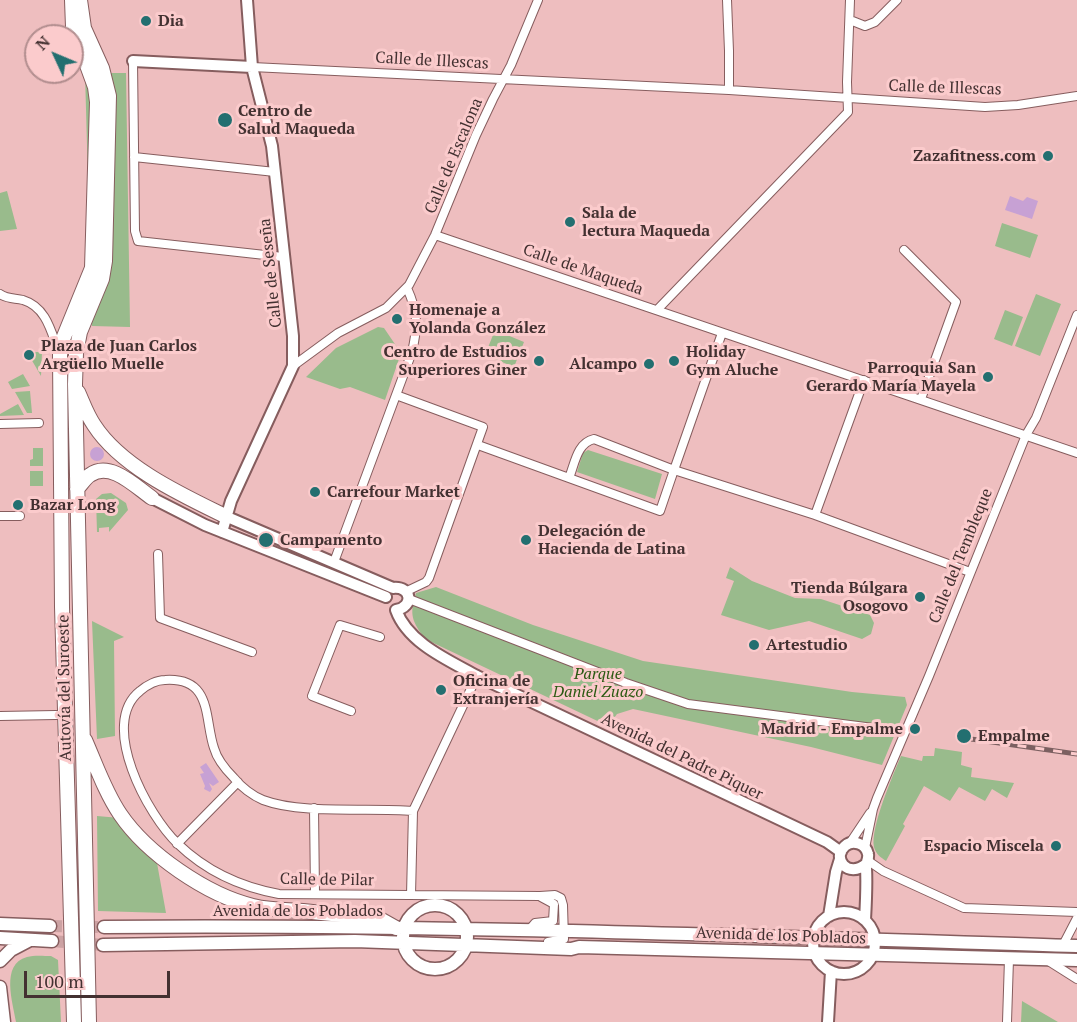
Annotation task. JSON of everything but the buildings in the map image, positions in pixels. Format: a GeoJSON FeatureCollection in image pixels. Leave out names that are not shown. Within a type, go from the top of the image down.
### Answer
{"type":"FeatureCollection","features":[{"type":"Feature","properties":{"kind":"highway","name":"Autovía del Suroeste"},"geometry":{"type":"LineString","coordinates":[[72,0],[73,27],[95,87],[97,102],[94,250],[89,280],[63,339],[60,355],[62,607],[74,1022]]}},
{"type":"Feature","properties":{"kind":"highway","name":"Autovía del Suroeste"},"geometry":{"type":"LineString","coordinates":[[80,0],[84,28],[107,82],[109,96],[105,261],[102,279],[85,316],[76,352],[75,384],[89,1022]]}},
{"type":"Feature","properties":{"kind":"highway"},"geometry":{"type":"LineString","coordinates":[[75,384],[95,427],[122,455],[176,492],[225,516]]}},
{"type":"Feature","properties":{"kind":"highway"},"geometry":{"type":"LineString","coordinates":[[77,489],[89,475],[101,470],[115,472],[152,498]]}},
{"type":"Feature","properties":{"kind":"highway"},"geometry":{"type":"LineString","coordinates":[[134,486],[145,472]]}},
{"type":"Feature","properties":{"kind":"highway"},"geometry":{"type":"LineString","coordinates":[[82,733],[106,789],[121,815],[139,836],[165,860],[195,882],[226,898],[255,907],[380,919],[400,928]]}},
{"type":"Feature","properties":{"kind":"main road"},"geometry":{"type":"LineString","coordinates":[[435,905],[454,912],[462,919],[466,929],[466,945],[459,958],[451,965],[431,969],[412,960],[400,928],[415,912],[435,905]]}},
{"type":"Feature","properties":{"kind":"main road"},"geometry":{"type":"LineString","coordinates":[[0,924],[50,927]]}},
{"type":"Feature","properties":{"kind":"main road","name":"Avenida de los Poblados"},"geometry":{"type":"LineString","coordinates":[[104,927],[528,930],[1077,946]]}},
{"type":"Feature","properties":{"kind":"main road"},"geometry":{"type":"LineString","coordinates":[[0,938],[52,941]]}},
{"type":"Feature","properties":{"kind":"main road"},"geometry":{"type":"LineString","coordinates":[[0,962],[11,950],[32,940]]}},
{"type":"Feature","properties":{"kind":"main road","name":"Avenida de los Poblados"},"geometry":{"type":"LineString","coordinates":[[103,945],[306,941],[404,942],[484,946],[1077,960]]}},
{"type":"Feature","properties":{"kind":"main road"},"geometry":{"type":"LineString","coordinates":[[0,987],[4,1022]]}},
{"type":"Feature","properties":{"kind":"street","name":"Calle de Seseña"},"geometry":{"type":"LineString","coordinates":[[222,532],[225,516],[293,366],[293,336],[272,146],[252,67],[247,0]]}},
{"type":"Feature","properties":{"kind":"street","name":"Calle de Escalona"},"geometry":{"type":"LineString","coordinates":[[293,366],[338,333],[387,308],[406,288],[435,235],[476,135],[511,65],[538,0]]}},
{"type":"Feature","properties":{"kind":"street"},"geometry":{"type":"LineString","coordinates":[[727,0],[729,90]]}},
{"type":"Feature","properties":{"kind":"street"},"geometry":{"type":"LineString","coordinates":[[657,310],[848,112],[850,0]]}},
{"type":"Feature","properties":{"kind":"street"},"geometry":{"type":"LineString","coordinates":[[850,20],[865,26],[875,22],[897,0]]}},
{"type":"Feature","properties":{"kind":"street"},"geometry":{"type":"LineString","coordinates":[[133,61],[135,231],[138,241],[284,257]]}},
{"type":"Feature","properties":{"kind":"street","name":"Calle de Illescas"},"geometry":{"type":"LineString","coordinates":[[133,61],[729,90],[985,107],[1018,105],[1077,96]]}},
{"type":"Feature","properties":{"kind":"street"},"geometry":{"type":"LineString","coordinates":[[134,157],[275,172]]}},
{"type":"Feature","properties":{"kind":"street","name":"Calle de Maqueda"},"geometry":{"type":"LineString","coordinates":[[435,235],[1077,453]]}},
{"type":"Feature","properties":{"kind":"street"},"geometry":{"type":"LineString","coordinates":[[904,250],[956,302],[921,399]]}},
{"type":"Feature","properties":{"kind":"street"},"geometry":{"type":"LineString","coordinates":[[334,562],[396,395],[416,334],[417,315],[406,288]]}},
{"type":"Feature","properties":{"kind":"street"},"geometry":{"type":"LineString","coordinates":[[0,294],[6,298],[27,301],[36,306],[45,316],[60,355]]}},
{"type":"Feature","properties":{"kind":"street","name":"Calle del Tembleque"},"geometry":{"type":"LineString","coordinates":[[865,848],[873,809],[1077,315]]}},
{"type":"Feature","properties":{"kind":"street"},"geometry":{"type":"LineString","coordinates":[[478,445],[660,511],[722,333]]}},
{"type":"Feature","properties":{"kind":"street"},"geometry":{"type":"LineString","coordinates":[[815,515],[864,380]]}},
{"type":"Feature","properties":{"kind":"street"},"geometry":{"type":"LineString","coordinates":[[396,395],[483,427],[429,578],[408,595]]}},
{"type":"Feature","properties":{"kind":"street"},"geometry":{"type":"LineString","coordinates":[[0,424],[39,423]]}},
{"type":"Feature","properties":{"kind":"street"},"geometry":{"type":"LineString","coordinates":[[569,478],[581,446],[587,441],[594,440],[674,470],[815,515],[970,572]]}},
{"type":"Feature","properties":{"kind":"street"},"geometry":{"type":"LineString","coordinates":[[152,498],[222,532],[386,597],[391,607],[396,610],[403,609],[408,604],[408,595]]}},
{"type":"Feature","properties":{"kind":"street"},"geometry":{"type":"LineString","coordinates":[[0,516],[20,516]]}},
{"type":"Feature","properties":{"kind":"street"},"geometry":{"type":"LineString","coordinates":[[225,516],[393,588]]}},
{"type":"Feature","properties":{"kind":"street"},"geometry":{"type":"LineString","coordinates":[[158,554],[160,618],[252,652]]}},
{"type":"Feature","properties":{"kind":"street"},"geometry":{"type":"LineString","coordinates":[[386,597],[388,591],[400,587],[408,595],[626,683],[688,704],[904,732]]}},
{"type":"Feature","properties":{"kind":"street","name":"Avenida del Padre Piquer"},"geometry":{"type":"LineString","coordinates":[[396,610],[399,619],[425,645],[477,676],[827,842],[840,856],[844,866],[851,870],[860,869],[867,862],[964,908],[1077,912]]}},
{"type":"Feature","properties":{"kind":"street"},"geometry":{"type":"LineString","coordinates":[[351,711],[312,696],[340,625],[381,637]]}},
{"type":"Feature","properties":{"kind":"street"},"geometry":{"type":"LineString","coordinates":[[411,895],[413,811],[477,676]]}},
{"type":"Feature","properties":{"kind":"street","name":"Calle de Pilar"},"geometry":{"type":"LineString","coordinates":[[413,811],[314,808],[283,805],[260,799],[238,782],[222,763],[214,748],[207,707],[202,697],[193,687],[178,680],[162,680],[144,687],[126,709],[125,736],[131,766],[145,802],[177,844],[205,865],[234,882],[279,894],[555,895],[561,898],[564,932]]}},
{"type":"Feature","properties":{"kind":"street"},"geometry":{"type":"LineString","coordinates":[[0,716],[56,715]]}},
{"type":"Feature","properties":{"kind":"street"},"geometry":{"type":"LineString","coordinates":[[177,844],[238,782]]}},
{"type":"Feature","properties":{"kind":"street"},"geometry":{"type":"LineString","coordinates":[[314,808],[315,893]]}},
{"type":"Feature","properties":{"kind":"street","name":"Calle del Tembleque"},"geometry":{"type":"LineString","coordinates":[[850,843],[873,809]]}},
{"type":"Feature","properties":{"kind":"street"},"geometry":{"type":"LineString","coordinates":[[829,916],[836,872],[844,846],[859,843],[868,854],[865,920]]}},
{"type":"Feature","properties":{"kind":"street"},"geometry":{"type":"LineString","coordinates":[[528,930],[535,922],[553,921],[554,904],[540,896]]}},
{"type":"Feature","properties":{"kind":"street"},"geometry":{"type":"LineString","coordinates":[[841,912],[854,913],[865,920],[872,929],[875,940],[873,955],[866,965],[855,972],[843,974],[831,971],[821,964],[815,953],[813,939],[816,929],[829,916],[841,912]]}},
{"type":"Feature","properties":{"kind":"street"},"geometry":{"type":"LineString","coordinates":[[1063,945],[1077,918]]}},
{"type":"Feature","properties":{"kind":"street","name":"Avenida de los Poblados"},"geometry":{"type":"LineString","coordinates":[[484,946],[508,942],[555,942],[564,939],[564,932]]}},
{"type":"Feature","properties":{"kind":"street"},"geometry":{"type":"LineString","coordinates":[[1007,1022],[1009,958]]}},
{"type":"Feature","properties":{"kind":"street"},"geometry":{"type":"LineString","coordinates":[[1045,959],[1077,979]]}},
{"type":"Feature","properties":{"kind":"street"},"geometry":{"type":"LineString","coordinates":[[828,1022],[831,971]]}},
{"type":"Feature","properties":{"kind":"green space"},"geometry":{"type":"Polygon","coordinates":[[[85,73],[126,73],[130,327],[92,326],[85,73]]]}},
{"type":"Feature","properties":{"kind":"green space"},"geometry":{"type":"Polygon","coordinates":[[[7,191],[17,229],[0,231],[0,193],[7,191]]]}},
{"type":"Feature","properties":{"kind":"green space"},"geometry":{"type":"Polygon","coordinates":[[[1002,223],[1038,235],[1030,258],[995,246],[1002,223]]]}},
{"type":"Feature","properties":{"kind":"green space"},"geometry":{"type":"Polygon","coordinates":[[[1036,294],[1061,304],[1040,356],[1015,346],[1036,294]]]}},
{"type":"Feature","properties":{"kind":"green space"},"geometry":{"type":"Polygon","coordinates":[[[1005,310],[1023,317],[1012,346],[994,339],[1005,310]]]}},
{"type":"Feature","properties":{"kind":"green space"},"geometry":{"type":"Polygon","coordinates":[[[378,327],[384,328],[401,353],[385,400],[350,387],[340,389],[306,377],[336,348],[378,327]]]}},
{"type":"Feature","properties":{"kind":"green space"},"geometry":{"type":"Polygon","coordinates":[[[495,330],[524,342],[514,367],[485,355],[495,330]]]}},
{"type":"Feature","properties":{"kind":"green space"},"geometry":{"type":"Polygon","coordinates":[[[27,352],[42,352],[41,376],[27,352]]]}},
{"type":"Feature","properties":{"kind":"green space"},"geometry":{"type":"Polygon","coordinates":[[[23,374],[30,386],[12,389],[8,382],[23,374]]]}},
{"type":"Feature","properties":{"kind":"green space"},"geometry":{"type":"Polygon","coordinates":[[[30,391],[32,413],[27,413],[15,392],[30,391]]]}},
{"type":"Feature","properties":{"kind":"green space"},"geometry":{"type":"Polygon","coordinates":[[[18,404],[24,415],[0,416],[0,414],[18,404]]]}},
{"type":"Feature","properties":{"kind":"green space"},"geometry":{"type":"Polygon","coordinates":[[[33,448],[43,448],[43,466],[30,466],[30,460],[33,459],[33,448]]]}},
{"type":"Feature","properties":{"kind":"green space"},"geometry":{"type":"Polygon","coordinates":[[[588,450],[662,474],[655,499],[577,472],[583,453],[588,450]]]}},
{"type":"Feature","properties":{"kind":"green space"},"geometry":{"type":"Polygon","coordinates":[[[30,471],[43,471],[43,486],[30,486],[30,471]]]}},
{"type":"Feature","properties":{"kind":"green space"},"geometry":{"type":"Polygon","coordinates":[[[111,493],[126,503],[128,510],[109,532],[109,527],[99,528],[97,532],[96,499],[102,494],[111,493]]]}},
{"type":"Feature","properties":{"kind":"green space"},"geometry":{"type":"Polygon","coordinates":[[[730,567],[752,581],[795,598],[821,599],[870,615],[874,623],[871,634],[862,639],[809,621],[769,630],[721,615],[734,581],[726,578],[730,567]]]}},
{"type":"Feature","properties":{"kind":"green space","name":"Parque Daniel Zuazo"},"geometry":{"type":"Polygon","coordinates":[[[436,587],[533,625],[643,661],[852,692],[905,697],[907,705],[882,765],[811,747],[633,709],[617,714],[608,726],[425,639],[413,618],[414,601],[416,593],[436,587]]]}},
{"type":"Feature","properties":{"kind":"green space"},"geometry":{"type":"Polygon","coordinates":[[[92,621],[124,637],[114,641],[115,736],[97,739],[92,621]]]}},
{"type":"Feature","properties":{"kind":"green space"},"geometry":{"type":"Polygon","coordinates":[[[935,748],[962,752],[961,765],[972,768],[971,777],[1014,783],[1007,798],[992,789],[985,801],[959,787],[950,801],[924,786],[886,861],[880,857],[874,847],[875,827],[901,756],[922,761],[923,756],[934,756],[935,748]]]}},
{"type":"Feature","properties":{"kind":"green space"},"geometry":{"type":"Polygon","coordinates":[[[97,816],[120,818],[157,863],[166,913],[98,911],[97,816]]]}},
{"type":"Feature","properties":{"kind":"green space"},"geometry":{"type":"Polygon","coordinates":[[[51,956],[58,960],[61,1022],[16,1022],[10,985],[13,967],[27,957],[51,956]]]}},
{"type":"Feature","properties":{"kind":"green space"},"geometry":{"type":"Polygon","coordinates":[[[1022,1001],[1058,1022],[1021,1022],[1022,1001]]]}},
{"type":"Feature","properties":{"kind":"shaded area"},"geometry":{"type":"Polygon","coordinates":[[[1010,196],[1023,201],[1027,197],[1038,201],[1032,219],[1005,210],[1010,196]]]}},
{"type":"Feature","properties":{"kind":"shaded area"},"geometry":{"type":"Polygon","coordinates":[[[97,447],[102,449],[104,454],[102,459],[97,461],[92,459],[90,454],[92,449],[97,447]]]}},
{"type":"Feature","properties":{"kind":"shaded area"},"geometry":{"type":"Polygon","coordinates":[[[206,763],[219,782],[213,786],[209,783],[212,789],[210,792],[204,789],[200,774],[204,773],[200,767],[206,763]]]}},
{"type":"Feature","properties":{"kind":"tunnel"},"geometry":{"type":"LineString","coordinates":[[50,926],[104,927]]}},
{"type":"Feature","properties":{"kind":"tunnel"},"geometry":{"type":"LineString","coordinates":[[52,941],[103,945]]}},
{"type":"Feature","properties":{"kind":"railway"},"geometry":{"type":"LineString","coordinates":[[964,738],[1077,754]]}},
{"type":"Feature","properties":{"kind":"place","name":"Dia"},"geometry":{"type":"Point","coordinates":[146,21]}},
{"type":"Feature","properties":{"kind":"place","name":"Centro de Salud Maqueda"},"geometry":{"type":"Point","coordinates":[225,120]}},
{"type":"Feature","properties":{"kind":"place","name":"Zazafitness.com"},"geometry":{"type":"Point","coordinates":[1048,156]}},
{"type":"Feature","properties":{"kind":"place","name":"Sala de lectura Maqueda"},"geometry":{"type":"Point","coordinates":[570,222]}},
{"type":"Feature","properties":{"kind":"place","name":"Homenaje a Yolanda González"},"geometry":{"type":"Point","coordinates":[397,319]}},
{"type":"Feature","properties":{"kind":"place","name":"Plaza de Juan Carlos Argüello Muelle"},"geometry":{"type":"Point","coordinates":[29,355]}},
{"type":"Feature","properties":{"kind":"place","name":"Centro de Estudios Superiores Giner"},"geometry":{"type":"Point","coordinates":[539,361]}},
{"type":"Feature","properties":{"kind":"place","name":"Holiday Gym Aluche"},"geometry":{"type":"Point","coordinates":[674,361]}},
{"type":"Feature","properties":{"kind":"place","name":"Alcampo"},"geometry":{"type":"Point","coordinates":[649,364]}},
{"type":"Feature","properties":{"kind":"place","name":"Parroquia San Gerardo María Mayela"},"geometry":{"type":"Point","coordinates":[988,377]}},
{"type":"Feature","properties":{"kind":"place","name":"Carrefour Market"},"geometry":{"type":"Point","coordinates":[315,492]}},
{"type":"Feature","properties":{"kind":"place","name":"Bazar Long"},"geometry":{"type":"Point","coordinates":[18,505]}},
{"type":"Feature","properties":{"kind":"place","name":"Campamento"},"geometry":{"type":"Point","coordinates":[266,540]}},
{"type":"Feature","properties":{"kind":"place","name":"Delegación de Hacienda de Latina"},"geometry":{"type":"Point","coordinates":[526,540]}},
{"type":"Feature","properties":{"kind":"place","name":"Tienda Búlgara Osogovo"},"geometry":{"type":"Point","coordinates":[920,597]}},
{"type":"Feature","properties":{"kind":"place","name":"Artestudio"},"geometry":{"type":"Point","coordinates":[754,645]}},
{"type":"Feature","properties":{"kind":"place","name":"Oficina de Extranjería"},"geometry":{"type":"Point","coordinates":[441,690]}},
{"type":"Feature","properties":{"kind":"place","name":"Madrid - Empalme"},"geometry":{"type":"Point","coordinates":[915,729]}},
{"type":"Feature","properties":{"kind":"place","name":"Empalme"},"geometry":{"type":"Point","coordinates":[964,736]}},
{"type":"Feature","properties":{"kind":"place","name":"Espacio Miscela"},"geometry":{"type":"Point","coordinates":[1056,846]}}]}
